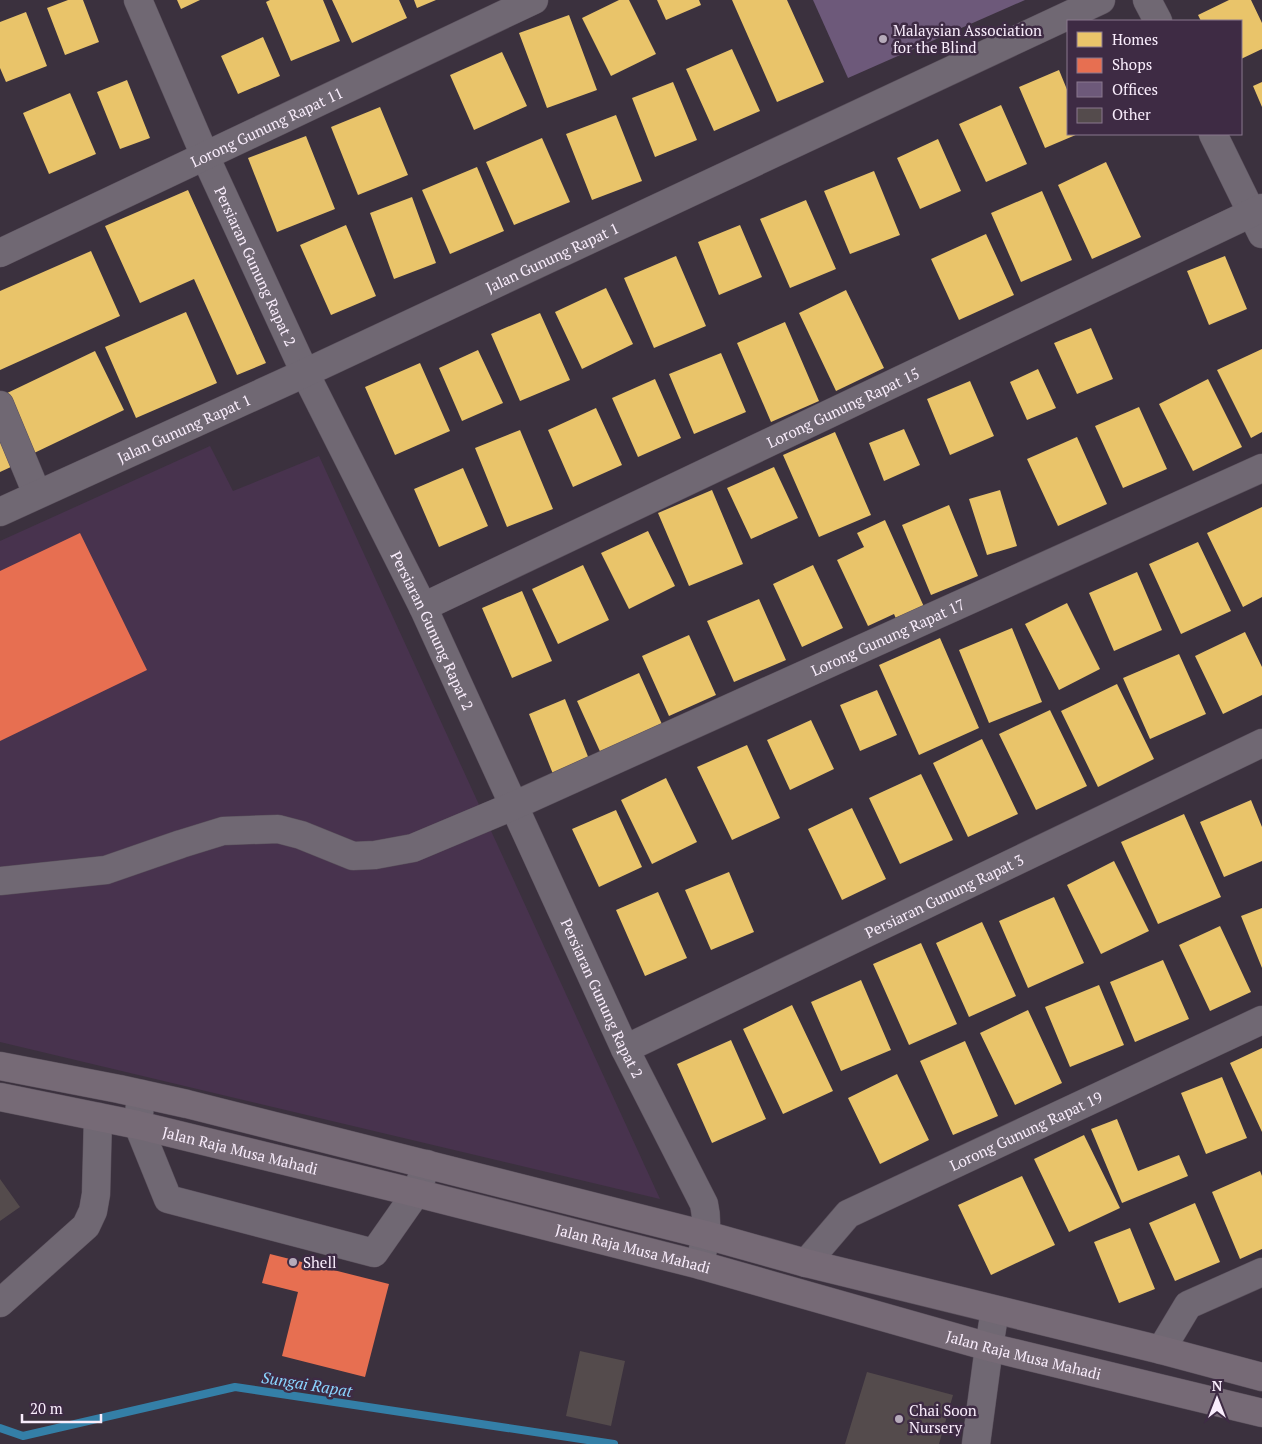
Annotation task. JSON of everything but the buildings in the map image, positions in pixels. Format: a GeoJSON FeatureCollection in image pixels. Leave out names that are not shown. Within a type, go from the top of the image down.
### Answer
{"type":"FeatureCollection","features":[{"type":"Feature","properties":{"kind":"main road","name":"Jalan Raja Musa Mahadi"},"geometry":{"type":"LineString","coordinates":[[0,1066],[141,1094],[427,1164],[706,1235],[806,1263],[1161,1350],[1262,1377]]}},
{"type":"Feature","properties":{"kind":"main road","name":"Jalan Raja Musa Mahadi"},"geometry":{"type":"LineString","coordinates":[[0,1097],[138,1125],[416,1193],[700,1265],[989,1347],[1262,1413]]}},
{"type":"Feature","properties":{"kind":"street","name":"Persiaran Gunung Rapat 2"},"geometry":{"type":"LineString","coordinates":[[138,0],[205,156],[305,373],[423,607],[625,1048],[704,1204],[707,1216],[706,1235],[700,1265]]}},
{"type":"Feature","properties":{"kind":"street","name":"Lorong Gunung Rapat 11"},"geometry":{"type":"LineString","coordinates":[[0,253],[534,0]]}},
{"type":"Feature","properties":{"kind":"street","name":"Jalan Gunung Rapat 1"},"geometry":{"type":"LineString","coordinates":[[0,512],[305,373],[1101,0]]}},
{"type":"Feature","properties":{"kind":"street"},"geometry":{"type":"LineString","coordinates":[[1148,0],[1158,20]]}},
{"type":"Feature","properties":{"kind":"street"},"geometry":{"type":"LineString","coordinates":[[1214,135],[1259,218]]}},
{"type":"Feature","properties":{"kind":"street","name":"Lorong Gunung Rapat 15"},"geometry":{"type":"LineString","coordinates":[[423,607],[1259,218]]}},
{"type":"Feature","properties":{"kind":"street"},"geometry":{"type":"LineString","coordinates":[[0,405],[37,494]]}},
{"type":"Feature","properties":{"kind":"street","name":"Lorong Gunung Rapat 17"},"geometry":{"type":"LineString","coordinates":[[0,881],[106,870],[222,831],[278,829],[301,835],[353,856],[375,855],[413,848],[513,806],[1262,468]]}},
{"type":"Feature","properties":{"kind":"street","name":"Persiaran Gunung Rapat 3"},"geometry":{"type":"LineString","coordinates":[[625,1048],[1262,743]]}},
{"type":"Feature","properties":{"kind":"street","name":"Lorong Gunung Rapat 19"},"geometry":{"type":"LineString","coordinates":[[806,1263],[848,1214],[1262,1020]]}},
{"type":"Feature","properties":{"kind":"street"},"geometry":{"type":"LineString","coordinates":[[141,1094],[138,1125],[168,1199],[374,1253],[416,1193],[427,1164]]}},
{"type":"Feature","properties":{"kind":"street"},"geometry":{"type":"LineString","coordinates":[[0,1303],[86,1226],[93,1211],[96,1194],[98,1117]]}},
{"type":"Feature","properties":{"kind":"street"},"geometry":{"type":"LineString","coordinates":[[1161,1350],[1188,1305],[1262,1272]]}},
{"type":"Feature","properties":{"kind":"street"},"geometry":{"type":"LineString","coordinates":[[976,1444],[996,1310]]}},
{"type":"Feature","properties":{"kind":"shaded area"},"geometry":{"type":"Polygon","coordinates":[[[210,446],[233,491],[319,456],[660,1199],[0,1042],[0,541],[210,446]]]}},
{"type":"Feature","properties":{"kind":"waterway","name":"Sungai Rapat"},"geometry":{"type":"LineString","coordinates":[[0,1428],[23,1436],[235,1387],[614,1444]]}},
{"type":"Feature","properties":{"kind":"place","name":"Malaysian Association for the Blind"},"geometry":{"type":"Point","coordinates":[883,39]}},
{"type":"Feature","properties":{"kind":"place","name":"Shell"},"geometry":{"type":"Point","coordinates":[293,1262]}},
{"type":"Feature","properties":{"kind":"place","name":"Chai Soon Nursery"},"geometry":{"type":"Point","coordinates":[899,1419]}}]}
